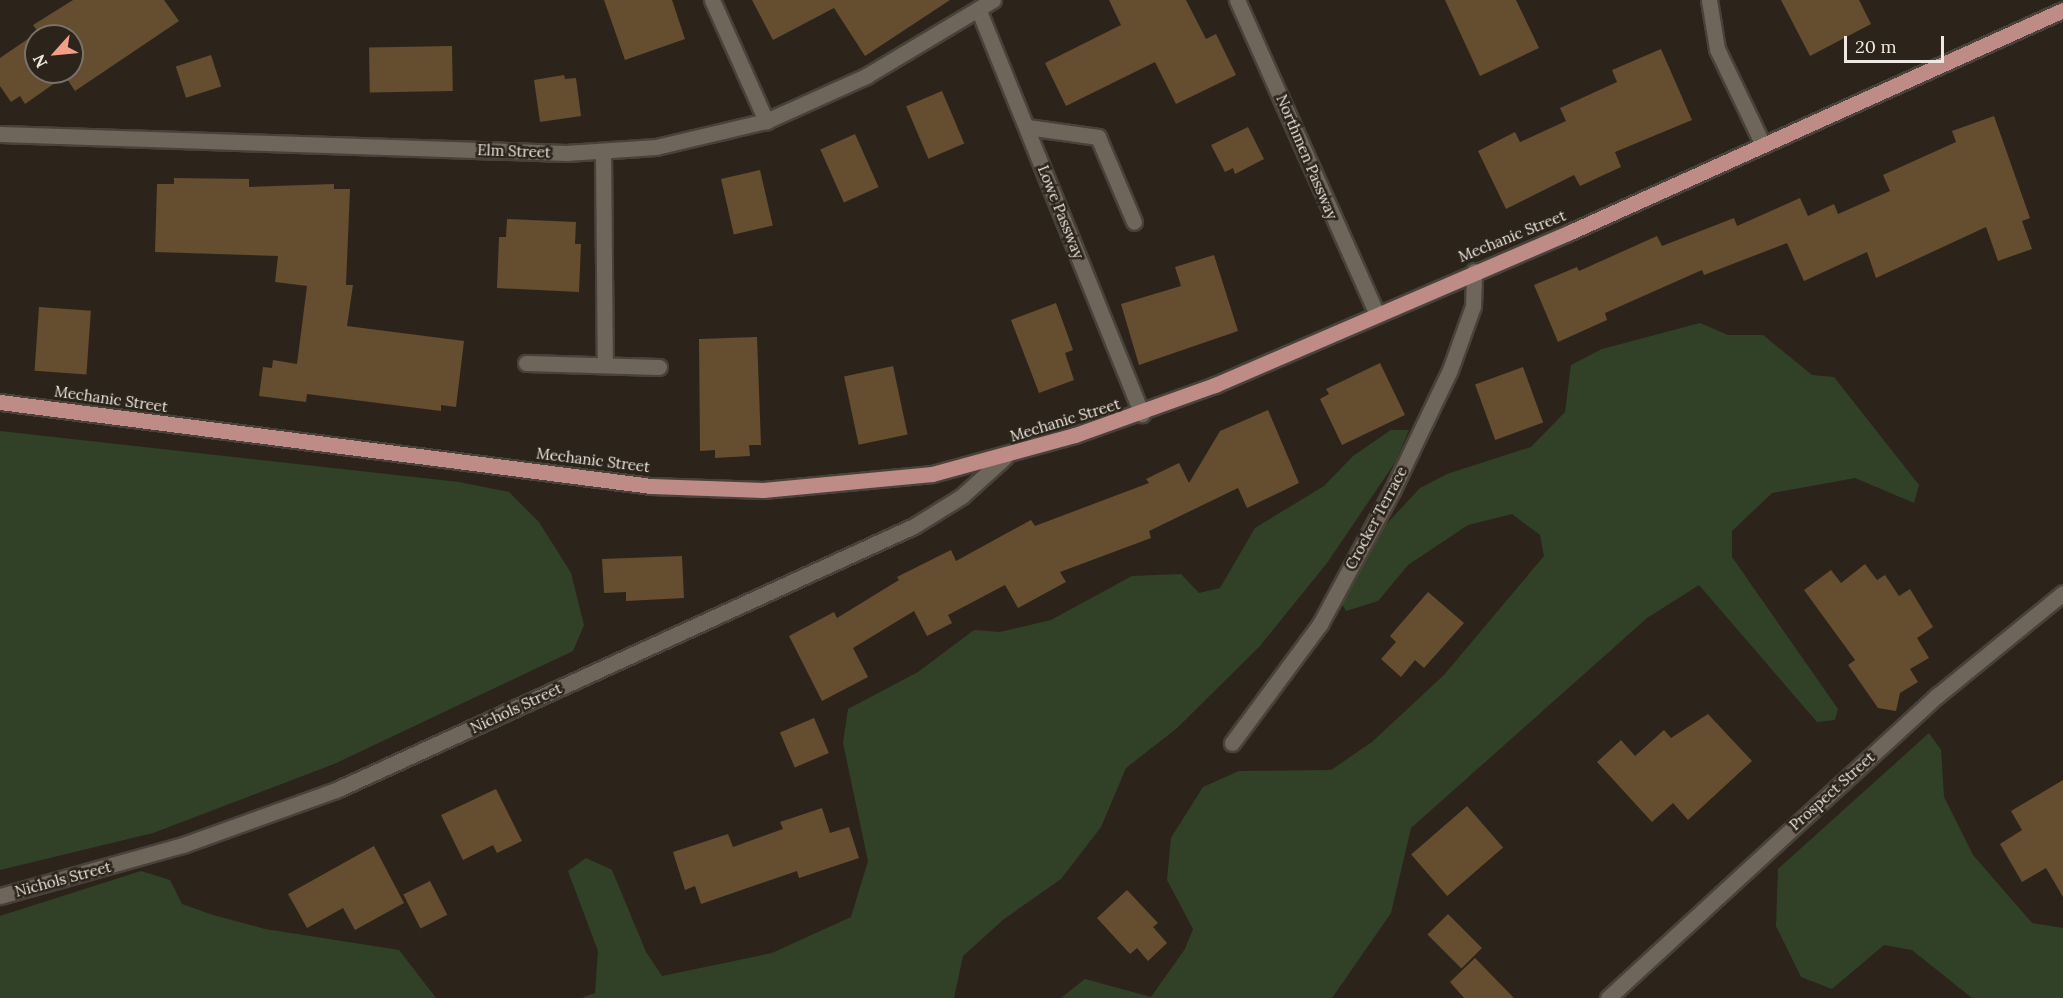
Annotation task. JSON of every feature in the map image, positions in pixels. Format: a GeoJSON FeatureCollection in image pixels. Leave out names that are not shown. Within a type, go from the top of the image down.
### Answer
{"type":"FeatureCollection","features":[{"type":"Feature","properties":{"kind":"main road","name":"Mechanic Street"},"geometry":{"type":"LineString","coordinates":[[0,402],[651,486],[763,490],[837,485],[932,474],[1004,458],[1142,414],[1763,145],[2063,10]]}},
{"type":"Feature","properties":{"kind":"street"},"geometry":{"type":"LineString","coordinates":[[712,0],[766,122]]}},
{"type":"Feature","properties":{"kind":"street","name":"Elm Street"},"geometry":{"type":"LineString","coordinates":[[0,134],[603,152],[656,147],[766,122],[866,76],[979,11],[993,0]]}},
{"type":"Feature","properties":{"kind":"street","name":"Northmen Passway"},"geometry":{"type":"LineString","coordinates":[[1237,0],[1377,314]]}},
{"type":"Feature","properties":{"kind":"street"},"geometry":{"type":"LineString","coordinates":[[1709,0],[1717,49],[1763,145]]}},
{"type":"Feature","properties":{"kind":"street","name":"Lowe Passway"},"geometry":{"type":"LineString","coordinates":[[979,11],[1142,414]]}},
{"type":"Feature","properties":{"kind":"street"},"geometry":{"type":"LineString","coordinates":[[1027,127],[1098,137],[1134,222]]}},
{"type":"Feature","properties":{"kind":"street"},"geometry":{"type":"LineString","coordinates":[[603,152],[605,365]]}},
{"type":"Feature","properties":{"kind":"street","name":"Crocker Terrace"},"geometry":{"type":"LineString","coordinates":[[1232,743],[1320,624],[1392,491],[1450,370],[1473,306],[1474,271]]}},
{"type":"Feature","properties":{"kind":"street"},"geometry":{"type":"LineString","coordinates":[[526,363],[659,367]]}},
{"type":"Feature","properties":{"kind":"street","name":"Nichols Street"},"geometry":{"type":"LineString","coordinates":[[0,896],[183,845],[336,790],[914,526],[962,496],[1004,458]]}},
{"type":"Feature","properties":{"kind":"street","name":"Prospect Street"},"geometry":{"type":"LineString","coordinates":[[1608,998],[1938,694],[2063,593]]}},
{"type":"Feature","properties":{"kind":"green space"},"geometry":{"type":"Polygon","coordinates":[[[1700,323],[1728,335],[1763,335],[1812,375],[1834,377],[1919,485],[1914,503],[1855,478],[1772,493],[1732,531],[1732,557],[1838,709],[1835,720],[1817,722],[1699,585],[1647,618],[1411,828],[1391,913],[1332,998],[1061,998],[1085,979],[1151,997],[1185,949],[1193,929],[1167,880],[1171,838],[1203,787],[1239,771],[1331,770],[1372,742],[1444,675],[1544,556],[1540,535],[1512,514],[1468,525],[1408,565],[1378,601],[1346,611],[1341,602],[1378,533],[1420,488],[1447,474],[1531,447],[1565,412],[1571,365],[1602,349],[1700,323]]]}},
{"type":"Feature","properties":{"kind":"green space"},"geometry":{"type":"Polygon","coordinates":[[[1391,430],[1409,430],[1396,461],[1327,563],[1259,647],[1176,729],[1126,768],[1101,827],[1061,879],[1004,919],[963,956],[954,998],[581,998],[595,993],[598,951],[568,871],[586,858],[612,870],[646,952],[662,976],[772,953],[851,917],[868,861],[843,743],[848,709],[918,672],[974,630],[1000,632],[1051,620],[1132,576],[1181,574],[1199,593],[1220,588],[1255,528],[1324,486],[1353,456],[1391,430]]]}},
{"type":"Feature","properties":{"kind":"green space"},"geometry":{"type":"Polygon","coordinates":[[[0,431],[459,482],[509,492],[539,522],[571,573],[584,625],[573,651],[334,764],[153,833],[0,870],[0,431]]]}},
{"type":"Feature","properties":{"kind":"green space"},"geometry":{"type":"Polygon","coordinates":[[[1929,733],[1941,750],[1944,797],[1973,855],[2032,923],[2063,928],[2063,998],[1972,998],[1912,950],[1884,945],[1832,989],[1801,977],[1776,926],[1778,869],[1929,733]]]}},
{"type":"Feature","properties":{"kind":"green space"},"geometry":{"type":"Polygon","coordinates":[[[141,871],[170,880],[182,904],[213,915],[265,929],[399,950],[436,998],[0,998],[0,916],[141,871]]]}},
{"type":"Feature","properties":{"kind":"building"},"geometry":{"type":"Polygon","coordinates":[[[73,0],[164,0],[179,21],[75,91],[70,84],[84,84],[84,24],[35,24],[73,0]]]}},
{"type":"Feature","properties":{"kind":"building"},"geometry":{"type":"Polygon","coordinates":[[[604,0],[672,0],[685,39],[625,60],[604,0]]]}},
{"type":"Feature","properties":{"kind":"building"},"geometry":{"type":"Polygon","coordinates":[[[752,0],[950,0],[865,56],[834,8],[773,40],[752,0]]]}},
{"type":"Feature","properties":{"kind":"building"},"geometry":{"type":"Polygon","coordinates":[[[1109,0],[1186,0],[1206,39],[1216,34],[1236,75],[1176,104],[1155,62],[1066,106],[1045,63],[1121,25],[1109,0]]]}},
{"type":"Feature","properties":{"kind":"building"},"geometry":{"type":"Polygon","coordinates":[[[1445,0],[1516,0],[1539,48],[1480,76],[1445,0]]]}},
{"type":"Feature","properties":{"kind":"building"},"geometry":{"type":"Polygon","coordinates":[[[1781,0],[1859,0],[1871,24],[1810,56],[1781,0]]]}},
{"type":"Feature","properties":{"kind":"building"},"geometry":{"type":"Polygon","coordinates":[[[24,42],[24,84],[54,84],[25,104],[20,96],[11,102],[0,86],[0,58],[24,42]]]}},
{"type":"Feature","properties":{"kind":"building"},"geometry":{"type":"Polygon","coordinates":[[[452,46],[453,91],[370,92],[369,47],[452,46]]]}},
{"type":"Feature","properties":{"kind":"building"},"geometry":{"type":"Polygon","coordinates":[[[1661,49],[1692,120],[1615,152],[1621,167],[1580,186],[1574,175],[1506,209],[1478,151],[1515,132],[1520,142],[1566,121],[1560,108],[1617,82],[1612,70],[1661,49]]]}},
{"type":"Feature","properties":{"kind":"building"},"geometry":{"type":"Polygon","coordinates":[[[211,55],[221,86],[186,98],[176,66],[211,55]]]}},
{"type":"Feature","properties":{"kind":"building"},"geometry":{"type":"Polygon","coordinates":[[[564,75],[565,79],[576,78],[581,116],[540,122],[534,80],[564,75]]]}},
{"type":"Feature","properties":{"kind":"building"},"geometry":{"type":"Polygon","coordinates":[[[942,91],[964,143],[928,159],[906,106],[942,91]]]}},
{"type":"Feature","properties":{"kind":"building"},"geometry":{"type":"Polygon","coordinates":[[[1994,116],[2030,218],[2022,221],[2032,249],[1998,261],[1986,227],[1876,278],[1867,252],[1804,281],[1787,243],[1704,275],[1702,270],[1605,313],[1607,320],[1558,342],[1534,285],[1577,267],[1579,271],[1657,236],[1662,246],[1734,218],[1737,226],[1800,198],[1808,216],[1834,204],[1838,214],[1890,191],[1883,175],[1956,142],[1952,131],[1994,116]]]}},
{"type":"Feature","properties":{"kind":"building"},"geometry":{"type":"Polygon","coordinates":[[[1248,127],[1264,159],[1235,174],[1233,168],[1225,172],[1211,145],[1248,127]]]}},
{"type":"Feature","properties":{"kind":"building"},"geometry":{"type":"Polygon","coordinates":[[[855,134],[879,187],[844,202],[820,149],[855,134]]]}},
{"type":"Feature","properties":{"kind":"building"},"geometry":{"type":"Polygon","coordinates":[[[760,170],[773,226],[734,235],[721,179],[760,170]]]}},
{"type":"Feature","properties":{"kind":"building"},"geometry":{"type":"Polygon","coordinates":[[[174,178],[249,179],[249,187],[334,184],[334,189],[350,189],[346,285],[353,285],[347,326],[464,341],[456,407],[441,405],[441,411],[307,394],[306,402],[259,396],[263,367],[272,368],[273,360],[297,364],[307,286],[275,282],[278,256],[155,252],[157,184],[174,184],[174,178]]]}},
{"type":"Feature","properties":{"kind":"building"},"geometry":{"type":"Polygon","coordinates":[[[507,219],[576,222],[575,244],[581,244],[579,292],[497,288],[499,237],[506,237],[507,219]]]}},
{"type":"Feature","properties":{"kind":"building"},"geometry":{"type":"Polygon","coordinates":[[[1214,255],[1238,331],[1139,365],[1121,304],[1181,286],[1175,267],[1214,255]]]}},
{"type":"Feature","properties":{"kind":"building"},"geometry":{"type":"Polygon","coordinates":[[[1056,303],[1073,350],[1065,353],[1074,380],[1039,393],[1011,320],[1056,303]]]}},
{"type":"Feature","properties":{"kind":"building"},"geometry":{"type":"Polygon","coordinates":[[[39,307],[91,311],[86,374],[35,371],[39,307]]]}},
{"type":"Feature","properties":{"kind":"building"},"geometry":{"type":"Polygon","coordinates":[[[757,337],[761,445],[749,445],[750,456],[715,458],[715,450],[700,451],[699,339],[757,337]]]}},
{"type":"Feature","properties":{"kind":"building"},"geometry":{"type":"Polygon","coordinates":[[[1380,363],[1405,415],[1342,445],[1320,399],[1329,394],[1326,389],[1380,363]]]}},
{"type":"Feature","properties":{"kind":"building"},"geometry":{"type":"Polygon","coordinates":[[[893,366],[908,434],[859,445],[844,376],[893,366]]]}},
{"type":"Feature","properties":{"kind":"building"},"geometry":{"type":"Polygon","coordinates":[[[1523,367],[1543,422],[1495,440],[1475,384],[1523,367]]]}},
{"type":"Feature","properties":{"kind":"building"},"geometry":{"type":"Polygon","coordinates":[[[1268,410],[1299,483],[1247,508],[1238,488],[1149,531],[1151,538],[1060,572],[1066,582],[1018,608],[1005,585],[948,615],[952,623],[927,636],[914,611],[853,648],[868,677],[822,701],[789,636],[834,612],[837,618],[899,580],[897,577],[951,550],[956,561],[1031,520],[1035,526],[1149,483],[1146,479],[1179,463],[1189,483],[1220,431],[1268,410]]]}},
{"type":"Feature","properties":{"kind":"building"},"geometry":{"type":"Polygon","coordinates":[[[682,556],[684,598],[626,601],[626,592],[604,593],[602,559],[682,556]]]}},
{"type":"Feature","properties":{"kind":"building"},"geometry":{"type":"Polygon","coordinates":[[[1865,564],[1877,580],[1885,575],[1899,596],[1910,589],[1933,627],[1917,638],[1929,658],[1910,669],[1918,682],[1900,693],[1896,711],[1878,708],[1848,665],[1855,660],[1804,590],[1831,570],[1841,583],[1865,564]]]}},
{"type":"Feature","properties":{"kind":"building"},"geometry":{"type":"Polygon","coordinates":[[[1428,592],[1464,623],[1424,668],[1415,660],[1401,677],[1381,659],[1396,642],[1390,636],[1428,592]]]}},
{"type":"Feature","properties":{"kind":"building"},"geometry":{"type":"Polygon","coordinates":[[[1708,714],[1752,761],[1688,820],[1673,803],[1652,822],[1597,762],[1621,740],[1635,756],[1664,730],[1671,738],[1708,714]]]}},
{"type":"Feature","properties":{"kind":"building"},"geometry":{"type":"Polygon","coordinates":[[[814,718],[829,753],[795,767],[780,732],[814,718]]]}},
{"type":"Feature","properties":{"kind":"building"},"geometry":{"type":"Polygon","coordinates":[[[2063,780],[2063,897],[2046,868],[2022,882],[2000,844],[2022,830],[2011,811],[2063,780]]]}},
{"type":"Feature","properties":{"kind":"building"},"geometry":{"type":"Polygon","coordinates":[[[496,789],[522,841],[497,853],[493,845],[463,860],[441,815],[496,789]]]}},
{"type":"Feature","properties":{"kind":"building"},"geometry":{"type":"Polygon","coordinates":[[[1467,806],[1503,848],[1447,896],[1411,855],[1467,806]]]}},
{"type":"Feature","properties":{"kind":"building"},"geometry":{"type":"Polygon","coordinates":[[[822,808],[830,833],[849,827],[859,858],[799,878],[797,871],[701,904],[695,886],[685,890],[673,852],[728,834],[733,847],[783,829],[780,822],[822,808]]]}},
{"type":"Feature","properties":{"kind":"building"},"geometry":{"type":"Polygon","coordinates":[[[374,846],[404,903],[355,930],[343,908],[307,928],[288,894],[374,846]]]}},
{"type":"Feature","properties":{"kind":"building"},"geometry":{"type":"Polygon","coordinates":[[[430,881],[447,915],[421,928],[403,895],[430,881]]]}},
{"type":"Feature","properties":{"kind":"building"},"geometry":{"type":"Polygon","coordinates":[[[1127,890],[1158,923],[1153,927],[1167,943],[1148,961],[1137,948],[1130,954],[1097,918],[1127,890]]]}},
{"type":"Feature","properties":{"kind":"building"},"geometry":{"type":"Polygon","coordinates":[[[1448,914],[1482,948],[1461,968],[1427,935],[1448,914]]]}},
{"type":"Feature","properties":{"kind":"building"},"geometry":{"type":"Polygon","coordinates":[[[1475,958],[1514,998],[1464,998],[1450,982],[1475,958]]]}}]}
